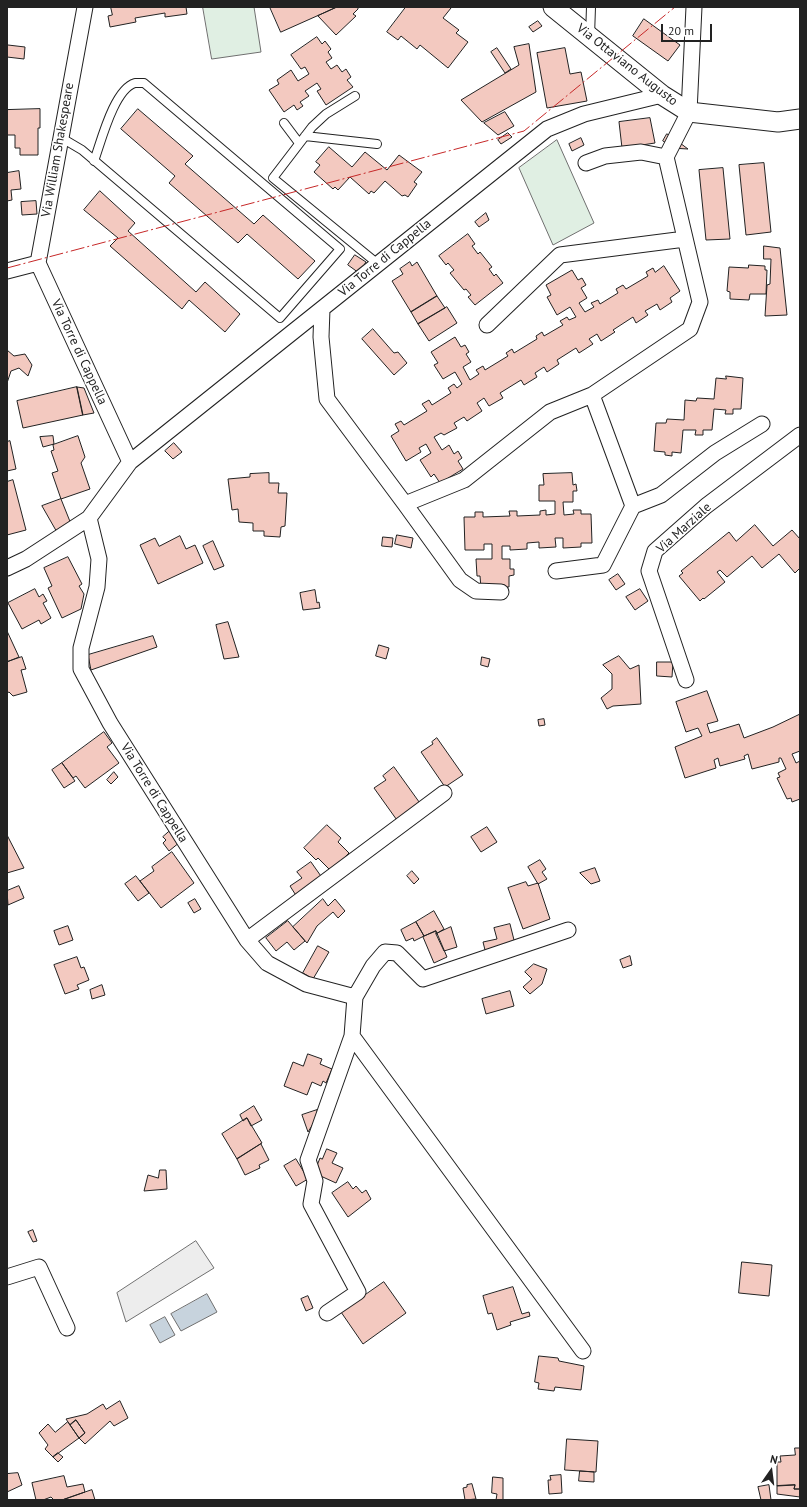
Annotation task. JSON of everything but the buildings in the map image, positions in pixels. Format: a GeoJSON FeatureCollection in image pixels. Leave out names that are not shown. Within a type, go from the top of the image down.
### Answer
{"type":"FeatureCollection","features":[{"type":"Feature","properties":{"kind":"street","name":"Via William Shakespeare"},"geometry":{"type":"LineString","coordinates":[[38,263],[85,7]]}},
{"type":"Feature","properties":{"kind":"street","name":"Via Ottaviano Augusto"},"geometry":{"type":"LineString","coordinates":[[554,7],[662,96],[689,112],[778,122],[800,119]]}},
{"type":"Feature","properties":{"kind":"street"},"geometry":{"type":"LineString","coordinates":[[405,504],[464,480],[550,412],[592,395],[690,329],[700,302],[666,157],[689,112],[694,7]]}},
{"type":"Feature","properties":{"kind":"street","name":"Via Torre di Cappella"},"geometry":{"type":"LineString","coordinates":[[7,568],[26,559],[89,518],[130,462],[547,129],[584,114],[662,96]]}},
{"type":"Feature","properties":{"kind":"street"},"geometry":{"type":"LineString","coordinates":[[586,163],[605,156],[641,152],[666,157]]}},
{"type":"Feature","properties":{"kind":"street"},"geometry":{"type":"LineString","coordinates":[[487,325],[560,255],[685,239]]}},
{"type":"Feature","properties":{"kind":"street"},"geometry":{"type":"LineString","coordinates":[[7,271],[38,263]]}},
{"type":"Feature","properties":{"kind":"street","name":"Via Torre di Cappella"},"geometry":{"type":"LineString","coordinates":[[38,263],[130,462]]}},
{"type":"Feature","properties":{"kind":"street"},"geometry":{"type":"LineString","coordinates":[[322,309],[321,337],[327,399],[460,580],[476,591],[501,592]]}},
{"type":"Feature","properties":{"kind":"street"},"geometry":{"type":"LineString","coordinates":[[592,395],[633,506]]}},
{"type":"Feature","properties":{"kind":"street"},"geometry":{"type":"LineString","coordinates":[[556,571],[603,565],[633,506],[661,495],[715,453],[762,424]]}},
{"type":"Feature","properties":{"kind":"street","name":"Via Marziale"},"geometry":{"type":"LineString","coordinates":[[686,680],[649,571],[655,551],[706,506],[800,435]]}},
{"type":"Feature","properties":{"kind":"street","name":"Via Torre di Cappella"},"geometry":{"type":"LineString","coordinates":[[89,518],[99,559],[97,587],[81,648],[81,669],[110,723],[247,940],[267,963],[306,984],[355,997]]}},
{"type":"Feature","properties":{"kind":"street"},"geometry":{"type":"LineString","coordinates":[[247,940],[444,793]]}},
{"type":"Feature","properties":{"kind":"street"},"geometry":{"type":"LineString","coordinates":[[327,1313],[358,1292],[311,1204],[315,1181],[308,1160],[352,1036],[355,997],[373,966],[385,952],[397,954],[423,979],[568,930]]}},
{"type":"Feature","properties":{"kind":"street"},"geometry":{"type":"LineString","coordinates":[[352,1036],[583,1350]]}},
{"type":"Feature","properties":{"kind":"street"},"geometry":{"type":"LineString","coordinates":[[7,1277],[39,1267],[67,1328]]}},
{"type":"Feature","properties":{"kind":"lane"},"geometry":{"type":"LineString","coordinates":[[590,38],[591,7]]}},
{"type":"Feature","properties":{"kind":"lane"},"geometry":{"type":"LineString","coordinates":[[60,137],[82,150],[94,161],[280,318],[340,249],[144,83],[134,84],[123,91],[115,103],[94,161]]}},
{"type":"Feature","properties":{"kind":"lane"},"geometry":{"type":"LineString","coordinates":[[355,96],[326,114],[299,143],[273,178],[378,264]]}},
{"type":"Feature","properties":{"kind":"lane"},"geometry":{"type":"LineString","coordinates":[[284,123],[299,143]]}},
{"type":"Feature","properties":{"kind":"lane"},"geometry":{"type":"LineString","coordinates":[[305,136],[377,144]]}},
{"type":"Feature","properties":{"kind":"green space"},"geometry":{"type":"Polygon","coordinates":[[[203,7],[254,7],[261,52],[212,59],[203,7]]]}},
{"type":"Feature","properties":{"kind":"green space"},"geometry":{"type":"Polygon","coordinates":[[[557,140],[594,223],[553,245],[519,168],[557,140]]]}},
{"type":"Feature","properties":{"kind":"shaded area"},"geometry":{"type":"Polygon","coordinates":[[[196,1241],[214,1268],[126,1322],[117,1293],[196,1241]]]}},
{"type":"Feature","properties":{"kind":"shaded area"},"geometry":{"type":"Polygon","coordinates":[[[207,1294],[217,1312],[181,1331],[171,1314],[207,1294]]]}},
{"type":"Feature","properties":{"kind":"shaded area"},"geometry":{"type":"Polygon","coordinates":[[[165,1317],[175,1335],[160,1343],[150,1325],[165,1317]]]}},
{"type":"Feature","properties":{"kind":"power"},"geometry":{"type":"LineString","coordinates":[[7,268],[524,131],[675,7]]}}]}
